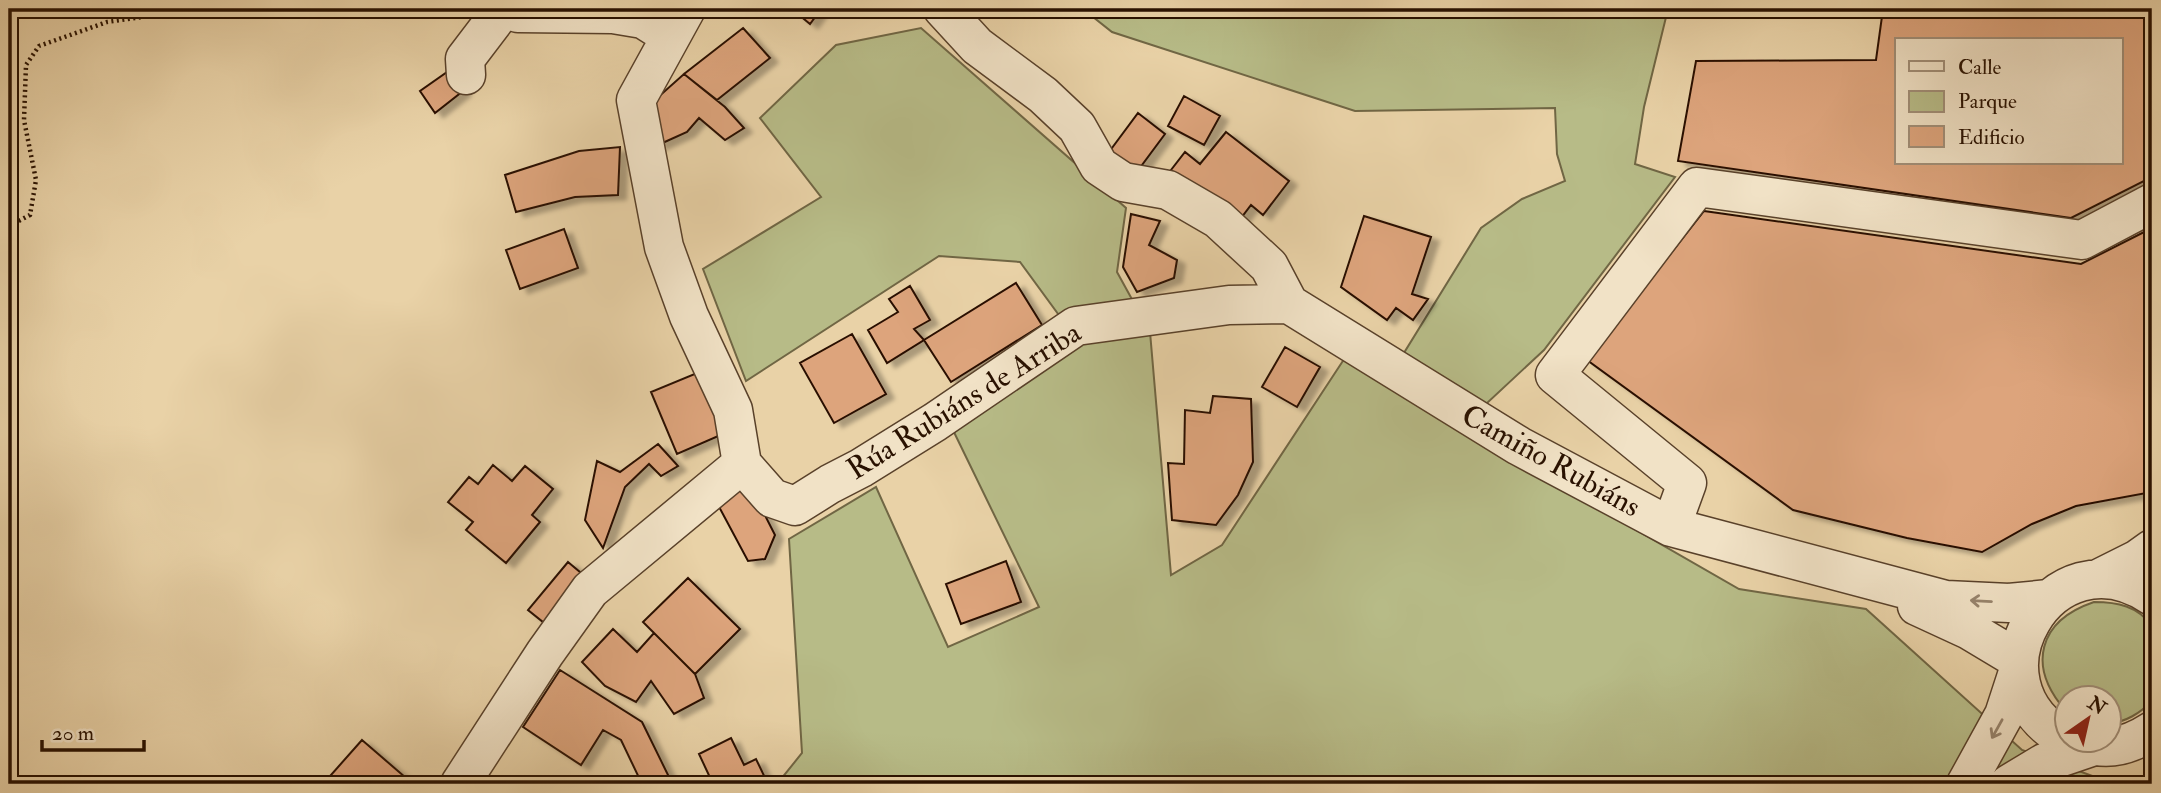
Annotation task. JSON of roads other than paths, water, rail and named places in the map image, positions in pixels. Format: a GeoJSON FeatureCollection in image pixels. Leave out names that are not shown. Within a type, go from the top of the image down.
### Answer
{"type":"FeatureCollection","features":[{"type":"Feature","properties":{"kind":"street"},"geometry":{"type":"LineString","coordinates":[[460,784],[545,653],[590,590],[742,464],[733,410],[689,316],[664,247],[636,100],[678,22],[613,14],[517,13],[504,9],[465,60],[466,75]]}},
{"type":"Feature","properties":{"kind":"street"},"geometry":{"type":"LineString","coordinates":[[943,9],[977,46],[1043,96],[1077,127],[1099,166],[1123,181],[1168,190],[1218,219],[1269,266],[1289,304]]}},
{"type":"Feature","properties":{"kind":"street"},"geometry":{"type":"LineString","coordinates":[[1671,527],[1687,483],[1555,375],[1697,187],[2082,240],[2152,203]]}},
{"type":"Feature","properties":{"kind":"street","name":"Rúa Rubiáns de Arriba"},"geometry":{"type":"LineString","coordinates":[[742,464],[772,498],[795,506],[935,422],[1076,326],[1229,304],[1289,304]]}},
{"type":"Feature","properties":{"kind":"street","name":"Camiño Rubiáns"},"geometry":{"type":"LineString","coordinates":[[1289,304],[1518,446],[1671,527],[1835,571]]}},
{"type":"Feature","properties":{"kind":"street"},"geometry":{"type":"LineString","coordinates":[[1966,784],[2004,715],[2019,665],[2023,637],[2034,616],[2049,599],[2072,585],[2098,579],[2152,550]]}},
{"type":"Feature","properties":{"kind":"street"},"geometry":{"type":"LineString","coordinates":[[1835,571],[1946,600],[2009,603],[2049,599]]}},
{"type":"Feature","properties":{"kind":"street"},"geometry":{"type":"LineString","coordinates":[[1835,571],[1969,630],[2019,665],[2026,697],[2041,721],[2052,726]]}},
{"type":"Feature","properties":{"kind":"street"},"geometry":{"type":"LineString","coordinates":[[2098,579],[2120,581],[2140,588],[2152,596]]}},
{"type":"Feature","properties":{"kind":"street"},"geometry":{"type":"LineString","coordinates":[[2122,742],[2136,741],[2152,731]]}},
{"type":"Feature","properties":{"kind":"street"},"geometry":{"type":"LineString","coordinates":[[2122,750],[2152,755]]}},
{"type":"Feature","properties":{"kind":"street"},"geometry":{"type":"LineString","coordinates":[[2009,784],[2062,754]]}}]}
